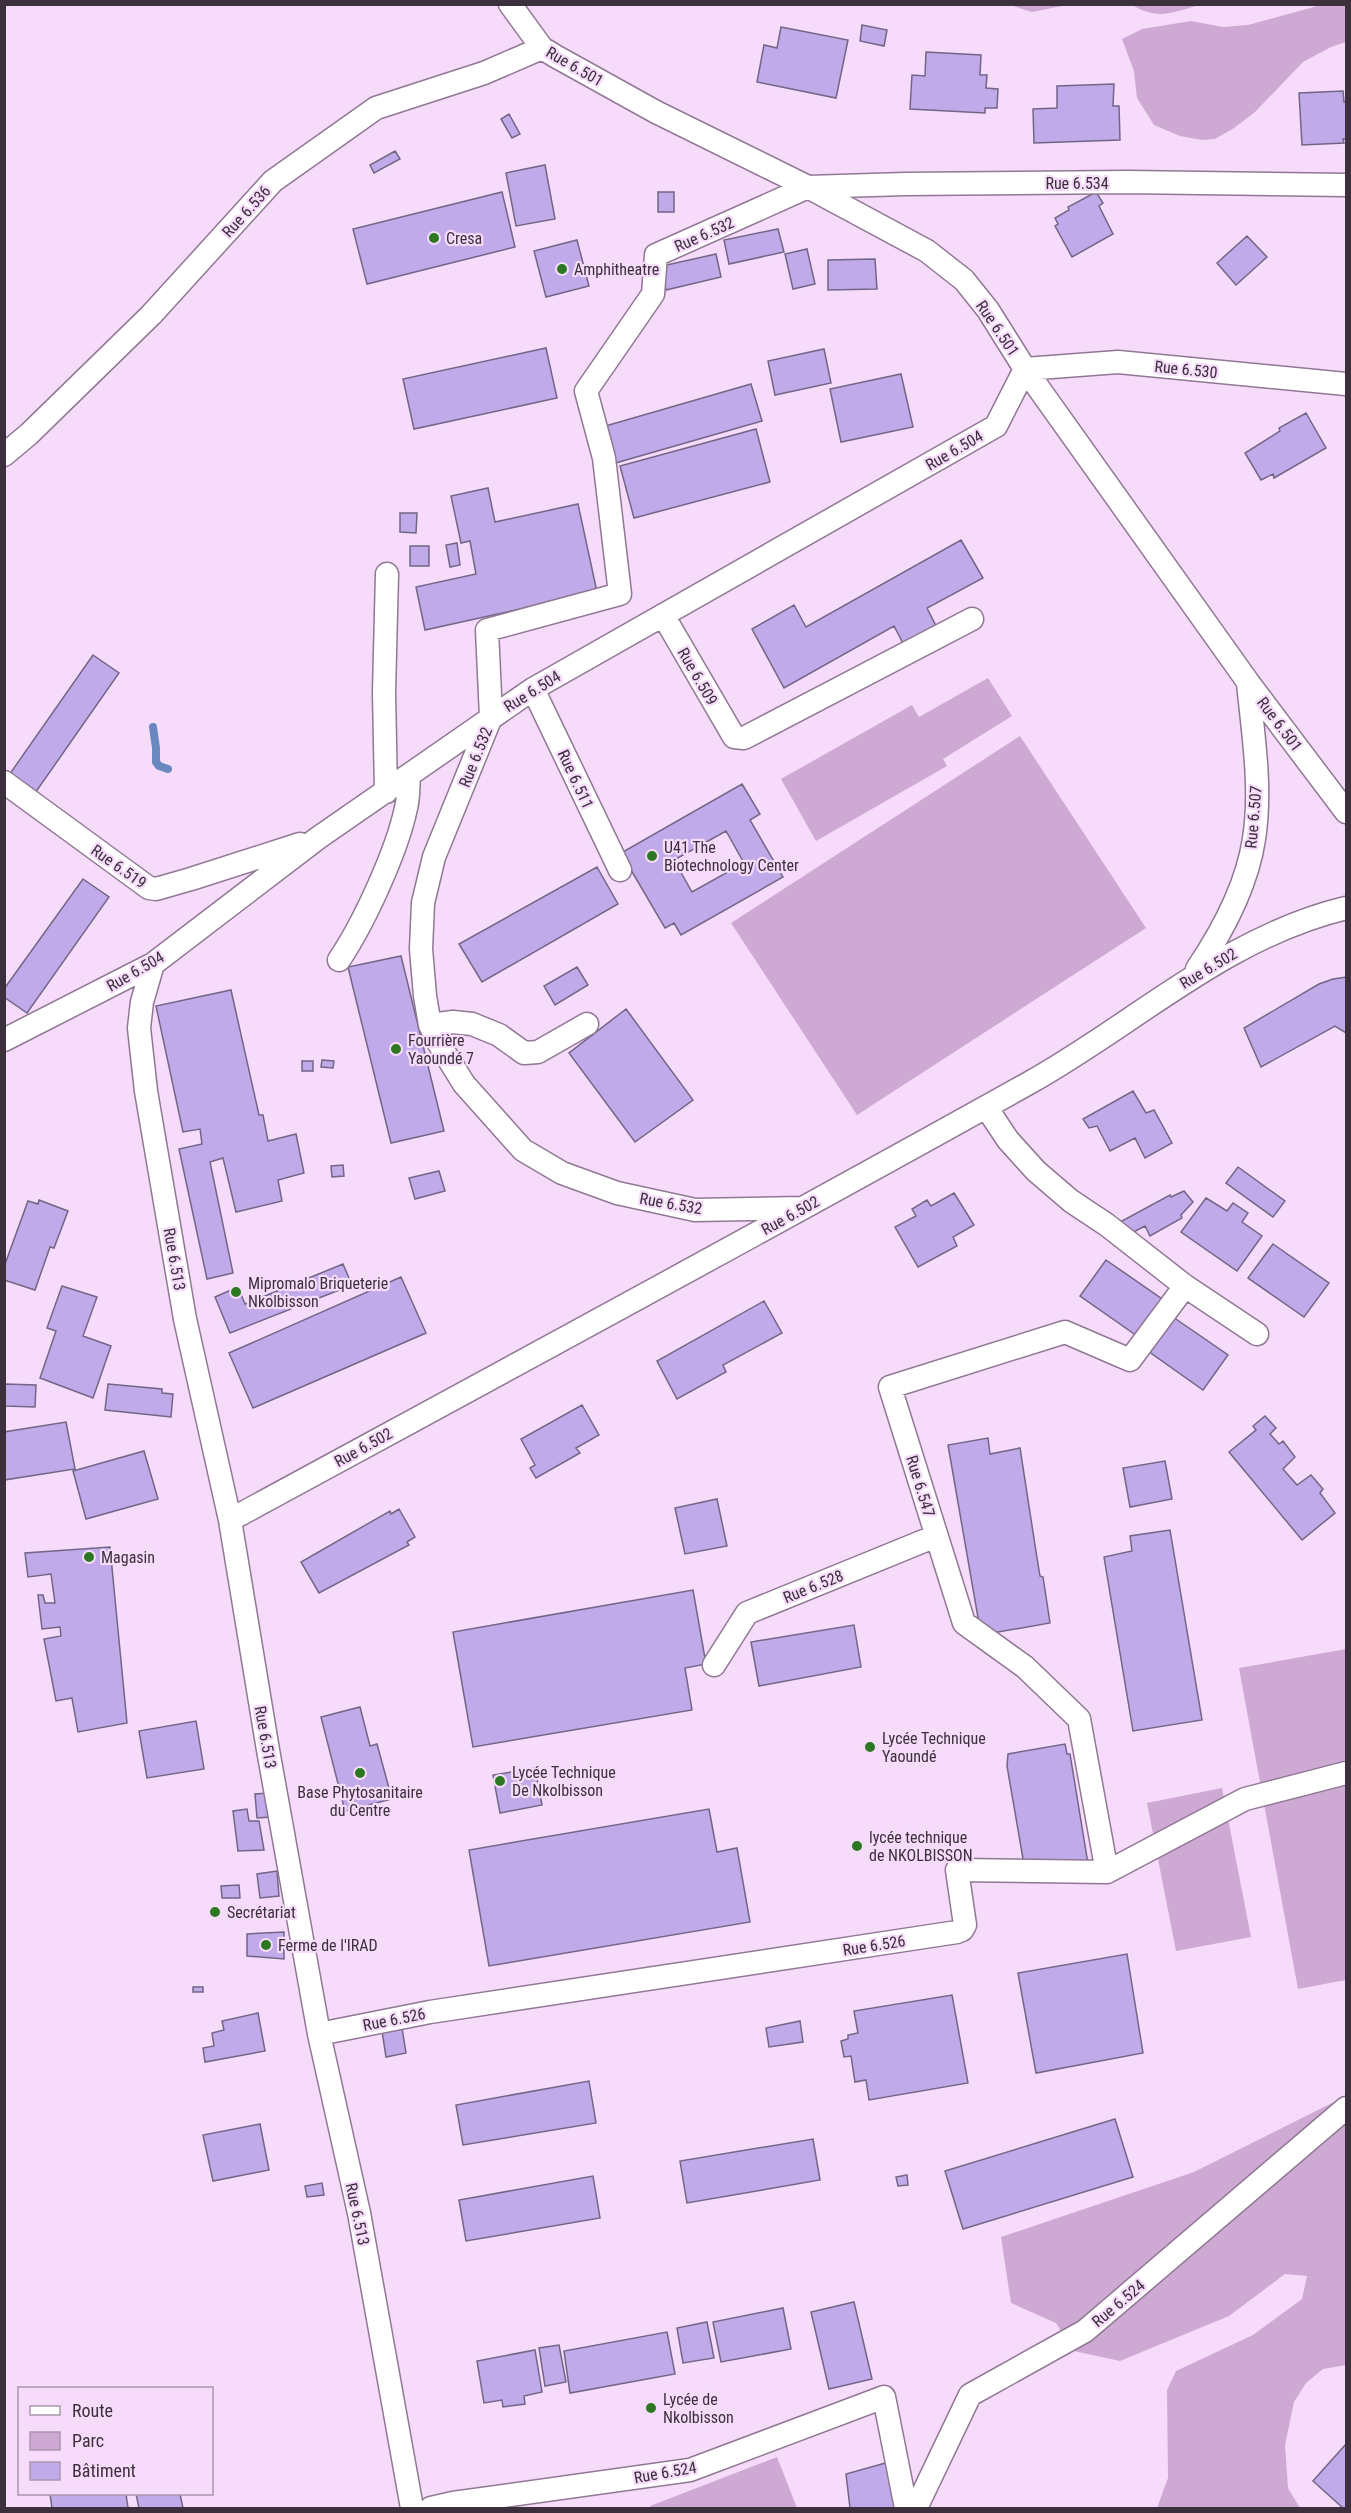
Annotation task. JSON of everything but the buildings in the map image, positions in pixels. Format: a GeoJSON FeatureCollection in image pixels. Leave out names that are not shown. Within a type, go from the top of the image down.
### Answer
{"type":"FeatureCollection","features":[{"type":"Feature","properties":{"kind":"street","name":"Rue 6.501"},"geometry":{"type":"LineString","coordinates":[[510,4],[542,48],[656,112],[808,187],[927,251],[964,280],[988,310],[1025,369],[1248,682],[1347,812]]}},
{"type":"Feature","properties":{"kind":"street","name":"Rue 6.536"},"geometry":{"type":"LineString","coordinates":[[4,455],[29,434],[151,315],[273,181],[375,108],[484,74],[542,48]]}},
{"type":"Feature","properties":{"kind":"street","name":"Rue 6.534"},"geometry":{"type":"LineString","coordinates":[[808,187],[905,183],[1116,182],[1347,185]]}},
{"type":"Feature","properties":{"kind":"street","name":"Rue 6.532"},"geometry":{"type":"LineString","coordinates":[[803,1208],[695,1210],[617,1193],[562,1173],[523,1150],[464,1084],[430,1025],[421,949],[423,903],[434,857],[491,717],[487,630],[620,594],[604,458],[586,391],[653,294],[656,255],[808,187]]}},
{"type":"Feature","properties":{"kind":"street","name":"Rue 6.530"},"geometry":{"type":"LineString","coordinates":[[1025,369],[1118,362],[1347,384]]}},
{"type":"Feature","properties":{"kind":"street","name":"Rue 6.504"},"geometry":{"type":"LineString","coordinates":[[4,1040],[153,964],[318,838],[533,689],[996,426],[1025,369]]}},
{"type":"Feature","properties":{"kind":"street"},"geometry":{"type":"LineString","coordinates":[[387,574],[384,692],[387,792]]}},
{"type":"Feature","properties":{"kind":"street","name":"Rue 6.509"},"geometry":{"type":"LineString","coordinates":[[663,615],[734,736],[750,736],[972,619]]}},
{"type":"Feature","properties":{"kind":"street","name":"Rue 6.507"},"geometry":{"type":"LineString","coordinates":[[1193,975],[1214,945],[1244,878],[1254,841],[1257,811],[1256,759],[1248,682]]}},
{"type":"Feature","properties":{"kind":"street","name":"Rue 6.511"},"geometry":{"type":"LineString","coordinates":[[533,689],[620,870]]}},
{"type":"Feature","properties":{"kind":"street"},"geometry":{"type":"LineString","coordinates":[[339,960],[388,862],[407,806],[409,776]]}},
{"type":"Feature","properties":{"kind":"street","name":"Rue 6.519"},"geometry":{"type":"LineString","coordinates":[[4,782],[149,888],[156,889],[191,879],[318,838]]}},
{"type":"Feature","properties":{"kind":"street","name":"Rue 6.502"},"geometry":{"type":"LineString","coordinates":[[230,1520],[1041,1076],[1193,975],[1238,949],[1295,924],[1347,908]]}},
{"type":"Feature","properties":{"kind":"street","name":"Rue 6.513"},"geometry":{"type":"LineString","coordinates":[[153,964],[142,1002],[139,1028],[146,1091],[185,1318],[230,1520],[319,2034],[359,2214],[412,2508]]}},
{"type":"Feature","properties":{"kind":"street"},"geometry":{"type":"LineString","coordinates":[[430,1025],[453,1022],[472,1024],[499,1035],[524,1053],[530,1054],[538,1052],[587,1024]]}},
{"type":"Feature","properties":{"kind":"street"},"geometry":{"type":"LineString","coordinates":[[986,1107],[1008,1140],[1036,1171],[1071,1201],[1185,1286],[1257,1334]]}},
{"type":"Feature","properties":{"kind":"street","name":"Rue 6.547"},"geometry":{"type":"LineString","coordinates":[[1107,1872],[1079,1719],[1025,1667],[964,1623],[890,1387],[1065,1332],[1130,1360],[1185,1286]]}},
{"type":"Feature","properties":{"kind":"street","name":"Rue 6.528"},"geometry":{"type":"LineString","coordinates":[[714,1665],[747,1613],[936,1536]]}},
{"type":"Feature","properties":{"kind":"street","name":"Rue 6.526"},"geometry":{"type":"LineString","coordinates":[[319,2034],[430,2012],[957,1932],[965,1925],[957,1870],[1107,1872],[1245,1799],[1347,1773]]}},
{"type":"Feature","properties":{"kind":"street","name":"Rue 6.524"},"geometry":{"type":"LineString","coordinates":[[916,2508],[970,2395],[1085,2331],[1347,2108]]}},
{"type":"Feature","properties":{"kind":"street","name":"Rue 6.524"},"geometry":{"type":"LineString","coordinates":[[431,2508],[690,2470],[884,2397],[906,2508]]}},
{"type":"Feature","properties":{"kind":"green space"},"geometry":{"type":"Polygon","coordinates":[[[1010,5],[1067,5],[1032,12],[1010,5]]]}},
{"type":"Feature","properties":{"kind":"green space"},"geometry":{"type":"Polygon","coordinates":[[[1132,5],[1200,5],[1158,14],[1132,5]]]}},
{"type":"Feature","properties":{"kind":"green space"},"geometry":{"type":"Polygon","coordinates":[[[1321,5],[1346,5],[1346,42],[1303,62],[1255,112],[1215,139],[1202,140],[1180,136],[1154,125],[1137,98],[1134,71],[1122,39],[1142,29],[1191,21],[1223,27],[1248,25],[1321,5]]]}},
{"type":"Feature","properties":{"kind":"green space"},"geometry":{"type":"Polygon","coordinates":[[[988,678],[1012,716],[943,759],[947,766],[816,841],[781,779],[912,705],[919,717],[988,678]]]}},
{"type":"Feature","properties":{"kind":"green space"},"geometry":{"type":"Polygon","coordinates":[[[1020,736],[1146,928],[857,1115],[731,923],[1020,736]]]}},
{"type":"Feature","properties":{"kind":"green space"},"geometry":{"type":"Polygon","coordinates":[[[1346,1649],[1346,1980],[1298,1989],[1239,1668],[1346,1649]]]}},
{"type":"Feature","properties":{"kind":"green space"},"geometry":{"type":"Polygon","coordinates":[[[1222,1788],[1251,1937],[1176,1951],[1147,1803],[1222,1788]]]}},
{"type":"Feature","properties":{"kind":"green space"},"geometry":{"type":"Polygon","coordinates":[[[1346,2096],[1346,2365],[1323,2369],[1306,2383],[1294,2402],[1285,2445],[1288,2488],[1300,2508],[1157,2508],[1168,2478],[1167,2390],[1176,2371],[1253,2335],[1302,2299],[1307,2276],[1285,2274],[1229,2316],[1120,2361],[1074,2351],[1056,2323],[1011,2303],[1001,2237],[1194,2172],[1346,2096]]]}},
{"type":"Feature","properties":{"kind":"green space"},"geometry":{"type":"Polygon","coordinates":[[[777,2457],[797,2508],[651,2508],[650,2506],[777,2457]]]}},
{"type":"Feature","properties":{"kind":"waterway"},"geometry":{"type":"LineString","coordinates":[[153,727],[156,762],[159,766],[168,769]]}},
{"type":"Feature","properties":{"kind":"place","name":"Cresa"},"geometry":{"type":"Point","coordinates":[434,238]}},
{"type":"Feature","properties":{"kind":"place","name":"Amphitheatre"},"geometry":{"type":"Point","coordinates":[562,269]}},
{"type":"Feature","properties":{"kind":"place","name":"U41 The Biotechnology Center"},"geometry":{"type":"Point","coordinates":[652,856]}},
{"type":"Feature","properties":{"kind":"place","name":"Fourrière Yaoundé 7"},"geometry":{"type":"Point","coordinates":[396,1049]}},
{"type":"Feature","properties":{"kind":"place","name":"Mipromalo Briqueterie Nkolbisson"},"geometry":{"type":"Point","coordinates":[236,1292]}},
{"type":"Feature","properties":{"kind":"place","name":"Magasin"},"geometry":{"type":"Point","coordinates":[89,1557]}},
{"type":"Feature","properties":{"kind":"place","name":"Lycée Technique Yaoundé"},"geometry":{"type":"Point","coordinates":[870,1747]}},
{"type":"Feature","properties":{"kind":"place","name":"Base Phytosanitaire du Centre"},"geometry":{"type":"Point","coordinates":[360,1773]}},
{"type":"Feature","properties":{"kind":"place","name":"Lycée Technique De Nkolbisson"},"geometry":{"type":"Point","coordinates":[500,1781]}},
{"type":"Feature","properties":{"kind":"place","name":"lycée technique de NKOLBISSON"},"geometry":{"type":"Point","coordinates":[857,1846]}},
{"type":"Feature","properties":{"kind":"place","name":"Secrétariat"},"geometry":{"type":"Point","coordinates":[215,1912]}},
{"type":"Feature","properties":{"kind":"place","name":"Ferme de l'IRAD"},"geometry":{"type":"Point","coordinates":[266,1945]}},
{"type":"Feature","properties":{"kind":"place","name":"Lycée de Nkolbisson"},"geometry":{"type":"Point","coordinates":[651,2408]}}]}
